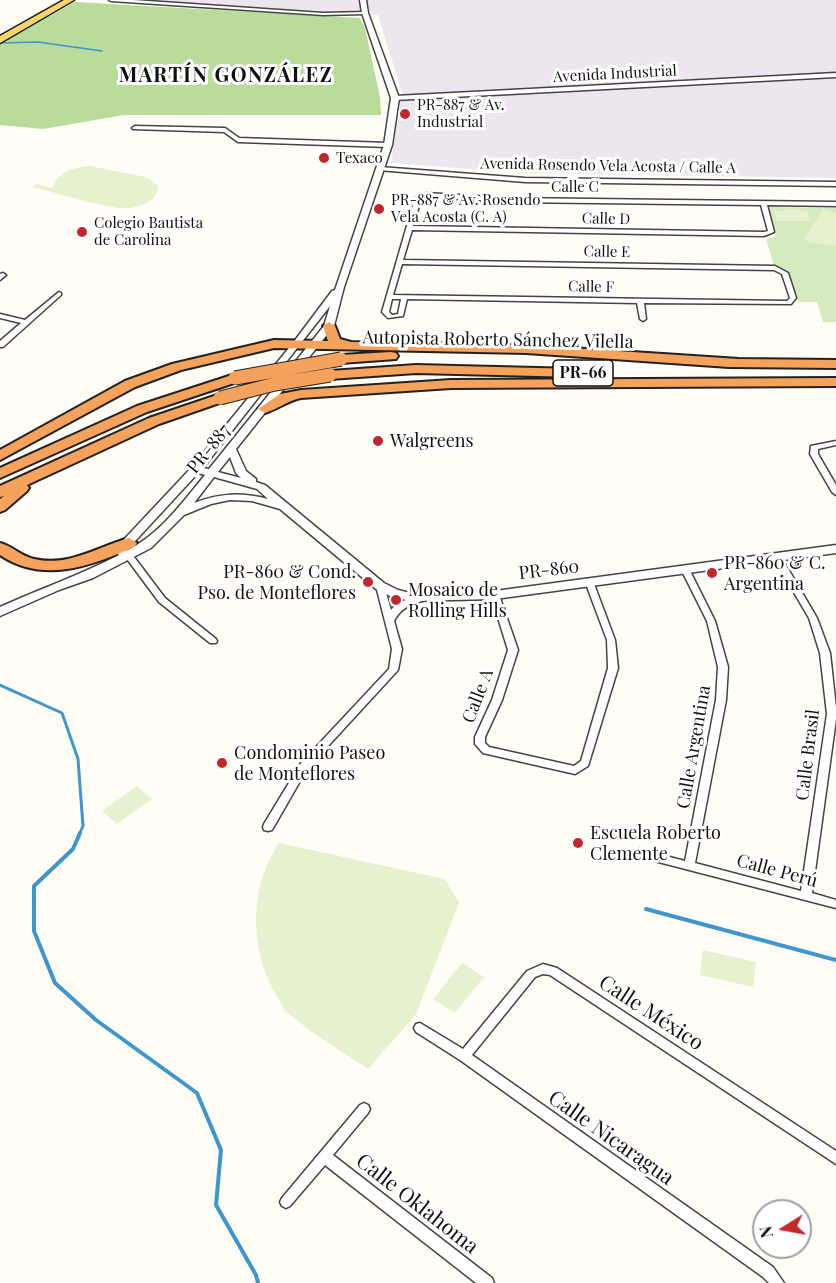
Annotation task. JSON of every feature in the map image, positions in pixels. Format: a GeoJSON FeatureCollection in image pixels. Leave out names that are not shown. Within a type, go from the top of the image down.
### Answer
{"type":"FeatureCollection","features":[{"type":"Feature","properties":{"kind":"highway"},"geometry":{"type":"LineString","coordinates":[[329,326],[334,341],[353,345]]}},
{"type":"Feature","properties":{"kind":"highway"},"geometry":{"type":"LineString","coordinates":[[0,456],[111,393],[147,377],[274,344],[594,352],[739,363]]}},
{"type":"Feature","properties":{"kind":"highway","name":"Autopista Roberto Sánchez Vilella"},"geometry":{"type":"LineString","coordinates":[[0,473],[142,408],[235,378],[341,359],[430,355],[836,364]]}},
{"type":"Feature","properties":{"kind":"highway","name":"Autopista Roberto Sánchez Vilella"},"geometry":{"type":"LineString","coordinates":[[0,492],[154,421],[220,398],[275,384],[330,375],[416,369],[836,380]]}},
{"type":"Feature","properties":{"kind":"highway"},"geometry":{"type":"LineString","coordinates":[[265,409],[285,397],[301,394],[408,386],[836,380]]}},
{"type":"Feature","properties":{"kind":"highway"},"geometry":{"type":"LineString","coordinates":[[0,507],[19,490],[52,469]]}},
{"type":"Feature","properties":{"kind":"highway"},"geometry":{"type":"LineString","coordinates":[[0,548],[28,564],[59,566],[128,549]]}},
{"type":"Feature","properties":{"kind":"main road"},"geometry":{"type":"LineString","coordinates":[[0,31],[54,0]]}},
{"type":"Feature","properties":{"kind":"main road"},"geometry":{"type":"LineString","coordinates":[[0,40],[70,0]]}},
{"type":"Feature","properties":{"kind":"street"},"geometry":{"type":"LineString","coordinates":[[111,0],[323,14],[365,13]]}},
{"type":"Feature","properties":{"kind":"street","name":"PR-887"},"geometry":{"type":"LineString","coordinates":[[128,549],[147,545],[180,513],[316,346],[329,326],[388,145],[395,98],[365,13],[364,0]]}},
{"type":"Feature","properties":{"kind":"street","name":"Avenida Industrial"},"geometry":{"type":"LineString","coordinates":[[395,98],[836,75]]}},
{"type":"Feature","properties":{"kind":"street"},"geometry":{"type":"LineString","coordinates":[[135,129],[225,130],[238,140],[388,145]]}},
{"type":"Feature","properties":{"kind":"street","name":"Avenida Rosendo Vela Acosta / Calle A"},"geometry":{"type":"LineString","coordinates":[[380,169],[525,180],[836,184]]}},
{"type":"Feature","properties":{"kind":"street"},"geometry":{"type":"LineString","coordinates":[[627,182],[632,201]]}},
{"type":"Feature","properties":{"kind":"street","name":"Calle C"},"geometry":{"type":"LineString","coordinates":[[389,297],[417,198],[426,195],[510,200],[836,204]]}},
{"type":"Feature","properties":{"kind":"street","name":"Calle D"},"geometry":{"type":"LineString","coordinates":[[410,228],[764,234],[771,231],[771,228],[763,203]]}},
{"type":"Feature","properties":{"kind":"street","name":"Calle E"},"geometry":{"type":"LineString","coordinates":[[399,262],[775,268],[785,273],[792,300]]}},
{"type":"Feature","properties":{"kind":"street","name":"PR-887"},"geometry":{"type":"LineString","coordinates":[[0,612],[89,575],[128,549],[296,345],[340,287]]}},
{"type":"Feature","properties":{"kind":"street"},"geometry":{"type":"LineString","coordinates":[[0,345],[59,294]]}},
{"type":"Feature","properties":{"kind":"street"},"geometry":{"type":"LineString","coordinates":[[389,297],[385,312],[390,317],[401,315],[404,299]]}},
{"type":"Feature","properties":{"kind":"street","name":"Calle F"},"geometry":{"type":"LineString","coordinates":[[389,297],[640,302],[789,303],[792,300]]}},
{"type":"Feature","properties":{"kind":"street"},"geometry":{"type":"LineString","coordinates":[[640,302],[643,319]]}},
{"type":"Feature","properties":{"kind":"street"},"geometry":{"type":"LineString","coordinates":[[0,316],[26,322]]}},
{"type":"Feature","properties":{"kind":"street"},"geometry":{"type":"LineString","coordinates":[[836,443],[814,448],[814,454],[836,492]]}},
{"type":"Feature","properties":{"kind":"street"},"geometry":{"type":"LineString","coordinates":[[232,450],[241,473],[261,487]]}},
{"type":"Feature","properties":{"kind":"street","name":"PR-860"},"geometry":{"type":"LineString","coordinates":[[195,469],[261,487],[380,586],[394,593],[426,597],[495,595],[590,584],[836,549]]}},
{"type":"Feature","properties":{"kind":"street"},"geometry":{"type":"LineString","coordinates":[[180,513],[213,498],[225,496],[249,497],[291,512]]}},
{"type":"Feature","properties":{"kind":"street"},"geometry":{"type":"LineString","coordinates":[[128,549],[162,600],[213,641]]}},
{"type":"Feature","properties":{"kind":"street","name":"Calle Brasil"},"geometry":{"type":"LineString","coordinates":[[777,557],[813,618],[825,653],[832,714],[806,896]]}},
{"type":"Feature","properties":{"kind":"street","name":"Calle Argentina"},"geometry":{"type":"LineString","coordinates":[[685,569],[711,621],[723,667],[721,700],[689,865]]}},
{"type":"Feature","properties":{"kind":"street","name":"Calle A"},"geometry":{"type":"LineString","coordinates":[[495,595],[513,650],[480,737],[480,744],[486,750],[574,770],[585,763],[613,669],[611,640],[590,584]]}},
{"type":"Feature","properties":{"kind":"street"},"geometry":{"type":"LineString","coordinates":[[268,827],[304,766],[393,670],[397,649],[380,586]]}},
{"type":"Feature","properties":{"kind":"street"},"geometry":{"type":"LineString","coordinates":[[390,620],[393,611],[399,605],[426,597]]}},
{"type":"Feature","properties":{"kind":"street","name":"Calle Perú"},"geometry":{"type":"LineString","coordinates":[[639,853],[836,904]]}},
{"type":"Feature","properties":{"kind":"street","name":"Calle México"},"geometry":{"type":"LineString","coordinates":[[464,1056],[531,974],[543,969],[553,971],[836,1158]]}},
{"type":"Feature","properties":{"kind":"street","name":"Calle Nicaragua"},"geometry":{"type":"LineString","coordinates":[[420,1028],[464,1056],[768,1272],[777,1283]]}},
{"type":"Feature","properties":{"kind":"street"},"geometry":{"type":"LineString","coordinates":[[286,1202],[364,1109]]}},
{"type":"Feature","properties":{"kind":"street","name":"Calle Oklahoma"},"geometry":{"type":"LineString","coordinates":[[324,1156],[487,1283]]}},
{"type":"Feature","properties":{"kind":"shaded area"},"geometry":{"type":"Polygon","coordinates":[[[132,0],[836,0],[836,178],[524,173],[391,163],[402,93],[378,15],[132,0]]]}},
{"type":"Feature","properties":{"kind":"green space"},"geometry":{"type":"Polygon","coordinates":[[[75,2],[360,18],[365,28],[380,97],[381,115],[124,115],[43,129],[0,125],[0,44],[75,2]]]}},
{"type":"Feature","properties":{"kind":"green space"},"geometry":{"type":"Polygon","coordinates":[[[90,166],[146,177],[158,186],[155,197],[138,206],[119,208],[33,187],[37,184],[53,188],[62,174],[72,169],[90,166]]]}},
{"type":"Feature","properties":{"kind":"green space"},"geometry":{"type":"Polygon","coordinates":[[[769,207],[836,208],[836,322],[823,322],[817,302],[799,302],[787,272],[774,266],[766,239],[776,234],[769,207]]]}},
{"type":"Feature","properties":{"kind":"green space"},"geometry":{"type":"Polygon","coordinates":[[[783,209],[807,211],[810,221],[777,221],[774,211],[784,211],[783,209]]]}},
{"type":"Feature","properties":{"kind":"green space"},"geometry":{"type":"Polygon","coordinates":[[[823,209],[836,213],[836,246],[808,242],[804,239],[823,209]]]}},
{"type":"Feature","properties":{"kind":"green space"},"geometry":{"type":"Polygon","coordinates":[[[137,786],[152,799],[117,824],[102,811],[137,786]]]}},
{"type":"Feature","properties":{"kind":"green space"},"geometry":{"type":"Polygon","coordinates":[[[279,843],[445,879],[459,903],[416,1014],[368,1069],[289,1014],[267,977],[257,938],[256,918],[262,879],[279,843]]]}},
{"type":"Feature","properties":{"kind":"green space"},"geometry":{"type":"Polygon","coordinates":[[[703,950],[756,962],[753,987],[700,975],[703,950]]]}},
{"type":"Feature","properties":{"kind":"green space"},"geometry":{"type":"Polygon","coordinates":[[[462,963],[484,977],[455,1013],[433,999],[462,963]]]}},
{"type":"Feature","properties":{"kind":"waterway"},"geometry":{"type":"LineString","coordinates":[[0,43],[38,42],[102,51]]}},
{"type":"Feature","properties":{"kind":"waterway"},"geometry":{"type":"LineString","coordinates":[[0,685],[62,713],[78,759],[83,826],[79,835]]}},
{"type":"Feature","properties":{"kind":"waterway"},"geometry":{"type":"LineString","coordinates":[[80,833],[73,849],[34,886],[34,931],[55,983],[96,1020],[197,1093],[221,1150],[216,1205],[256,1275],[258,1283]]}},
{"type":"Feature","properties":{"kind":"waterway"},"geometry":{"type":"LineString","coordinates":[[646,909],[836,960]]}},
{"type":"Feature","properties":{"kind":"place","name":"PR-887 & Av. Industrial"},"geometry":{"type":"Point","coordinates":[405,114]}},
{"type":"Feature","properties":{"kind":"place","name":"Texaco"},"geometry":{"type":"Point","coordinates":[324,158]}},
{"type":"Feature","properties":{"kind":"place","name":"PR-887 & Av. Rosendo Vela Acosta (C. A)"},"geometry":{"type":"Point","coordinates":[379,209]}},
{"type":"Feature","properties":{"kind":"place","name":"Colegio Bautista de Carolina"},"geometry":{"type":"Point","coordinates":[82,232]}},
{"type":"Feature","properties":{"kind":"place","name":"Walgreens"},"geometry":{"type":"Point","coordinates":[378,441]}},
{"type":"Feature","properties":{"kind":"place","name":"PR-860 & C. Argentina"},"geometry":{"type":"Point","coordinates":[712,573]}},
{"type":"Feature","properties":{"kind":"place","name":"PR-860 & Cond. Pso. de Monteflores"},"geometry":{"type":"Point","coordinates":[368,582]}},
{"type":"Feature","properties":{"kind":"place","name":"Mosaico de Rolling Hills"},"geometry":{"type":"Point","coordinates":[396,600]}},
{"type":"Feature","properties":{"kind":"place","name":"Condominio Paseo de Monteflores"},"geometry":{"type":"Point","coordinates":[222,763]}},
{"type":"Feature","properties":{"kind":"place","name":"Escuela Roberto Clemente"},"geometry":{"type":"Point","coordinates":[578,843]}},
{"type":"Feature","properties":{"kind":"district","name":"MARTÍN GONZÁLEZ"},"geometry":{"type":"Point","coordinates":[226,76]}}]}
